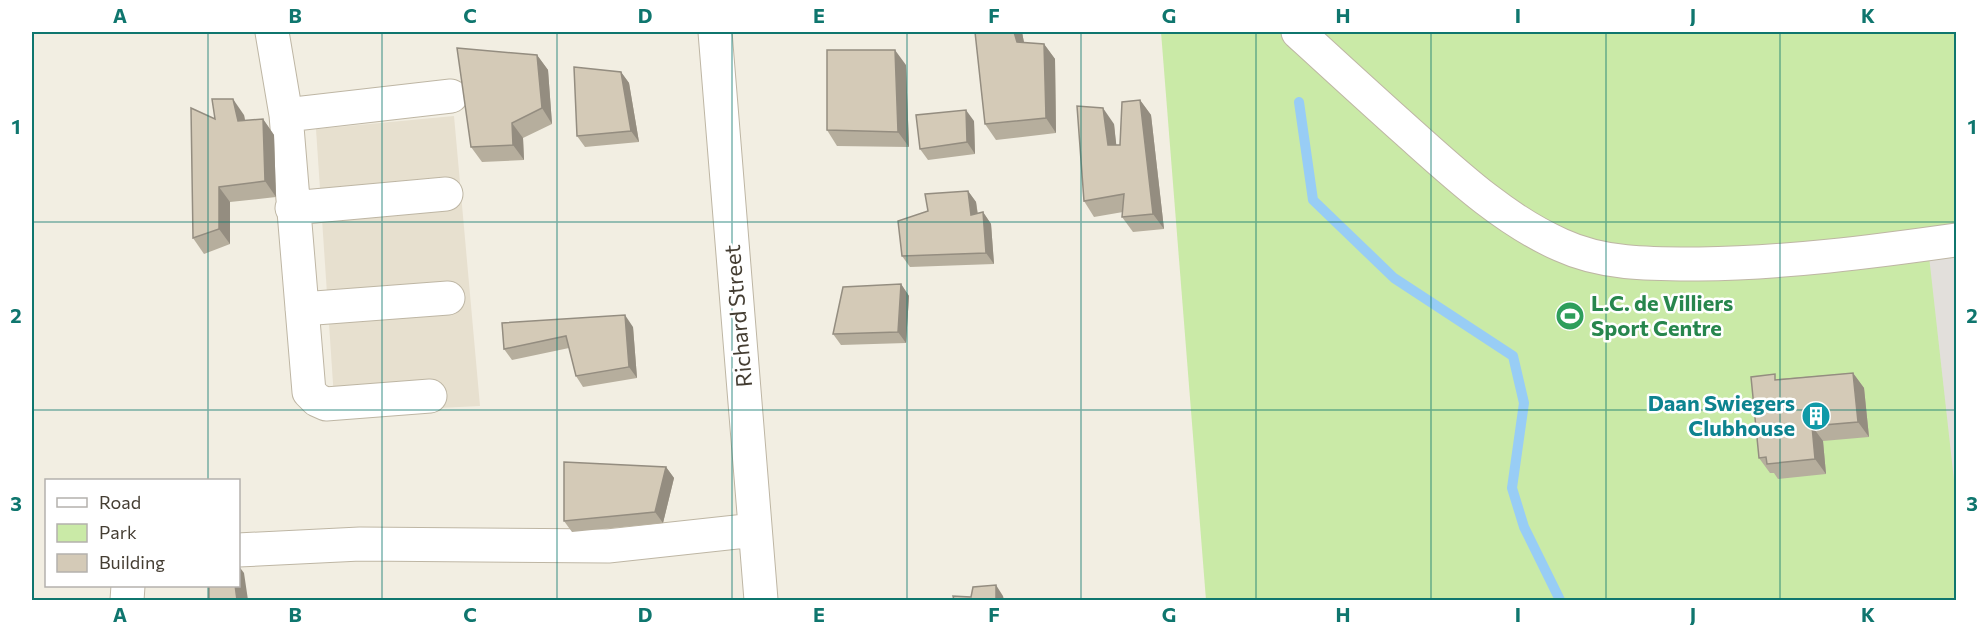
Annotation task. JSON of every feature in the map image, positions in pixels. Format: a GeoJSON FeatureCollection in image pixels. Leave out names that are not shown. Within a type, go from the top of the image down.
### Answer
{"type":"FeatureCollection","features":[{"type":"Feature","properties":{"kind":"street"},"geometry":{"type":"LineString","coordinates":[[272,32],[286,115],[309,392],[316,400],[326,404],[430,396]]}},
{"type":"Feature","properties":{"kind":"street","name":"Richard Street"},"geometry":{"type":"LineString","coordinates":[[715,32],[761,600]]}},
{"type":"Feature","properties":{"kind":"street"},"geometry":{"type":"LineString","coordinates":[[1298,32],[1454,173],[1525,227],[1562,246],[1604,259],[1649,264],[1732,263],[1848,255],[1956,240]]}},
{"type":"Feature","properties":{"kind":"street"},"geometry":{"type":"LineString","coordinates":[[286,115],[451,96]]}},
{"type":"Feature","properties":{"kind":"street"},"geometry":{"type":"LineString","coordinates":[[292,208],[446,194]]}},
{"type":"Feature","properties":{"kind":"street"},"geometry":{"type":"LineString","coordinates":[[302,309],[448,298]]}},
{"type":"Feature","properties":{"kind":"street"},"geometry":{"type":"LineString","coordinates":[[240,550],[360,544],[608,546],[755,530]]}},
{"type":"Feature","properties":{"kind":"shaded area"},"geometry":{"type":"Polygon","coordinates":[[[454,116],[480,406],[335,413],[316,129],[454,116]]]}},
{"type":"Feature","properties":{"kind":"shaded area"},"geometry":{"type":"Polygon","coordinates":[[[1956,253],[1956,498],[1929,256],[1956,253]]]}},
{"type":"Feature","properties":{"kind":"green space","name":"L.C. de Villiers Sport Centre"},"geometry":{"type":"Polygon","coordinates":[[[1161,32],[1956,32],[1956,600],[1206,600],[1161,32]]]}},
{"type":"Feature","properties":{"kind":"building"},"geometry":{"type":"Polygon","coordinates":[[[975,32],[1014,32],[1017,42],[1044,44],[1046,118],[985,124],[975,32]]]}},
{"type":"Feature","properties":{"kind":"building"},"geometry":{"type":"Polygon","coordinates":[[[457,48],[537,55],[542,108],[512,123],[513,145],[471,147],[457,48]]]}},
{"type":"Feature","properties":{"kind":"building"},"geometry":{"type":"Polygon","coordinates":[[[827,50],[895,50],[898,132],[827,130],[827,50]]]}},
{"type":"Feature","properties":{"kind":"building"},"geometry":{"type":"Polygon","coordinates":[[[574,67],[621,72],[631,131],[577,136],[574,67]]]}},
{"type":"Feature","properties":{"kind":"building"},"geometry":{"type":"Polygon","coordinates":[[[212,99],[233,99],[238,121],[263,119],[265,181],[219,187],[219,229],[193,238],[191,108],[215,119],[212,99]]]}},
{"type":"Feature","properties":{"kind":"building"},"geometry":{"type":"Polygon","coordinates":[[[1140,100],[1153,214],[1122,217],[1124,194],[1084,201],[1077,106],[1103,108],[1108,145],[1120,145],[1122,102],[1140,100]]]}},
{"type":"Feature","properties":{"kind":"building"},"geometry":{"type":"Polygon","coordinates":[[[966,110],[967,142],[920,149],[916,115],[966,110]]]}},
{"type":"Feature","properties":{"kind":"building"},"geometry":{"type":"Polygon","coordinates":[[[968,191],[971,215],[983,212],[986,253],[902,256],[898,221],[928,211],[925,194],[968,191]]]}},
{"type":"Feature","properties":{"kind":"building"},"geometry":{"type":"Polygon","coordinates":[[[901,284],[898,332],[833,334],[843,287],[901,284]]]}},
{"type":"Feature","properties":{"kind":"building"},"geometry":{"type":"Polygon","coordinates":[[[625,315],[629,367],[576,376],[566,336],[504,349],[502,323],[625,315]]]}},
{"type":"Feature","properties":{"kind":"building","name":"Daan Swiegers Clubhouse"},"geometry":{"type":"Polygon","coordinates":[[[1853,373],[1858,422],[1812,426],[1815,459],[1767,464],[1766,457],[1759,458],[1751,377],[1775,374],[1775,380],[1853,373]]]}},
{"type":"Feature","properties":{"kind":"building"},"geometry":{"type":"Polygon","coordinates":[[[564,462],[666,467],[655,512],[564,521],[564,462]]]}},
{"type":"Feature","properties":{"kind":"building"},"geometry":{"type":"Polygon","coordinates":[[[996,585],[996,600],[954,600],[953,596],[971,597],[973,587],[996,585]]]}},
{"type":"Feature","properties":{"kind":"building"},"geometry":{"type":"Polygon","coordinates":[[[209,587],[235,587],[237,600],[209,600],[209,587]]]}},
{"type":"Feature","properties":{"kind":"waterway"},"geometry":{"type":"LineString","coordinates":[[1299,102],[1313,200],[1394,278],[1513,356],[1524,403],[1512,488],[1524,527],[1560,600]]}},
{"type":"Feature","properties":{"kind":"place","name":"L.C. de Villiers Sport Centre"},"geometry":{"type":"Point","coordinates":[1570,316]}},
{"type":"Feature","properties":{"kind":"place","name":"Daan Swiegers Clubhouse"},"geometry":{"type":"Point","coordinates":[1816,416]}}]}
